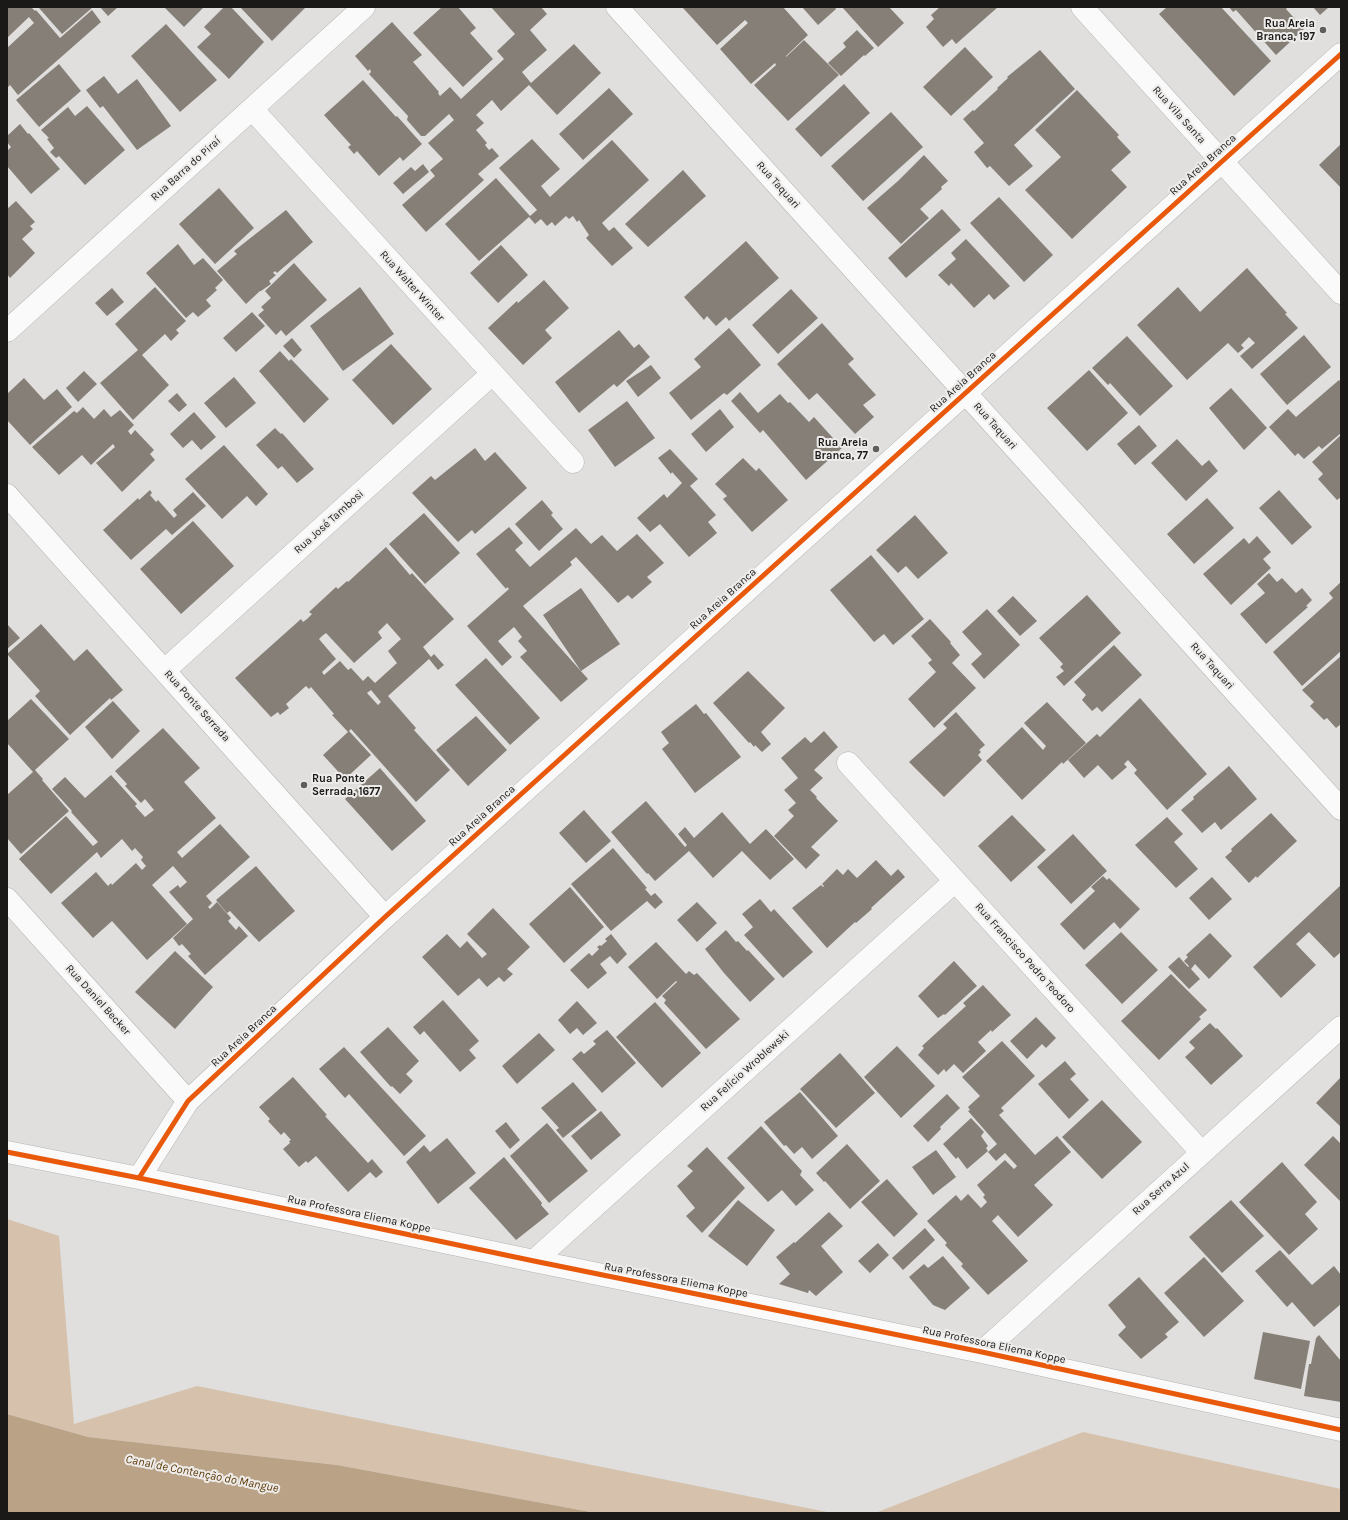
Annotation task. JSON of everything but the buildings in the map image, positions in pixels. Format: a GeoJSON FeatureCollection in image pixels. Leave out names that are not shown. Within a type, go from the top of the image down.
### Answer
{"type":"FeatureCollection","features":[{"type":"Feature","properties":{"kind":"street","name":"Rua Barra do Piraí"},"geometry":{"type":"LineString","coordinates":[[7,331],[364,7]]}},
{"type":"Feature","properties":{"kind":"street","name":"Rua Taquari"},"geometry":{"type":"LineString","coordinates":[[618,7],[1341,809]]}},
{"type":"Feature","properties":{"kind":"street","name":"Rua Vila Santa"},"geometry":{"type":"LineString","coordinates":[[1082,7],[1341,293]]}},
{"type":"Feature","properties":{"kind":"street","name":"Rua Areia Branca"},"geometry":{"type":"LineString","coordinates":[[139,1178],[188,1101],[385,917],[1341,54]]}},
{"type":"Feature","properties":{"kind":"street","name":"Rua Walter Winter"},"geometry":{"type":"LineString","coordinates":[[252,109],[573,462]]}},
{"type":"Feature","properties":{"kind":"street","name":"Rua José Tambosi"},"geometry":{"type":"LineString","coordinates":[[165,670],[492,374]]}},
{"type":"Feature","properties":{"kind":"street","name":"Rua Ponte Serrada"},"geometry":{"type":"LineString","coordinates":[[7,495],[385,917]]}},
{"type":"Feature","properties":{"kind":"street","name":"Rua Francisco Pedro Teodoro"},"geometry":{"type":"LineString","coordinates":[[848,763],[1202,1153]]}},
{"type":"Feature","properties":{"kind":"street","name":"Rua Felício Wroblewski"},"geometry":{"type":"LineString","coordinates":[[534,1261],[955,881]]}},
{"type":"Feature","properties":{"kind":"street","name":"Rua Daniel Becker"},"geometry":{"type":"LineString","coordinates":[[7,899],[188,1101]]}},
{"type":"Feature","properties":{"kind":"street","name":"Rua Serra Azul"},"geometry":{"type":"LineString","coordinates":[[982,1352],[1341,1027]]}},
{"type":"Feature","properties":{"kind":"street","name":"Rua Professora Eliema Koppe"},"geometry":{"type":"LineString","coordinates":[[7,1152],[982,1352],[1341,1430]]}},
{"type":"Feature","properties":{"kind":"shaded area"},"geometry":{"type":"Polygon","coordinates":[[[7,1219],[59,1236],[74,1424],[197,1386],[832,1513],[596,1513],[337,1465],[88,1437],[7,1414],[7,1219]]]}},
{"type":"Feature","properties":{"kind":"shaded area"},"geometry":{"type":"Polygon","coordinates":[[[1083,1432],[1341,1489],[1341,1513],[875,1513],[1083,1432]]]}},
{"type":"Feature","properties":{"kind":"water","name":"Canal de Contenção do Mangue"},"geometry":{"type":"Polygon","coordinates":[[[7,1414],[88,1437],[337,1465],[596,1513],[7,1513],[7,1414]]]}},
{"type":"Feature","properties":{"kind":"cycle path"},"geometry":{"type":"LineString","coordinates":[[139,1178],[188,1101],[385,917],[1341,54]]}},
{"type":"Feature","properties":{"kind":"cycle path"},"geometry":{"type":"LineString","coordinates":[[7,1152],[982,1352],[1341,1430]]}},
{"type":"Feature","properties":{"kind":"place","name":"Rua Areia Branca, 197"},"geometry":{"type":"Point","coordinates":[1323,30]}},
{"type":"Feature","properties":{"kind":"place","name":"Rua Areia Branca, 77"},"geometry":{"type":"Point","coordinates":[876,449]}},
{"type":"Feature","properties":{"kind":"place","name":"Rua Ponte Serrada, 1677"},"geometry":{"type":"Point","coordinates":[304,785]}}]}
